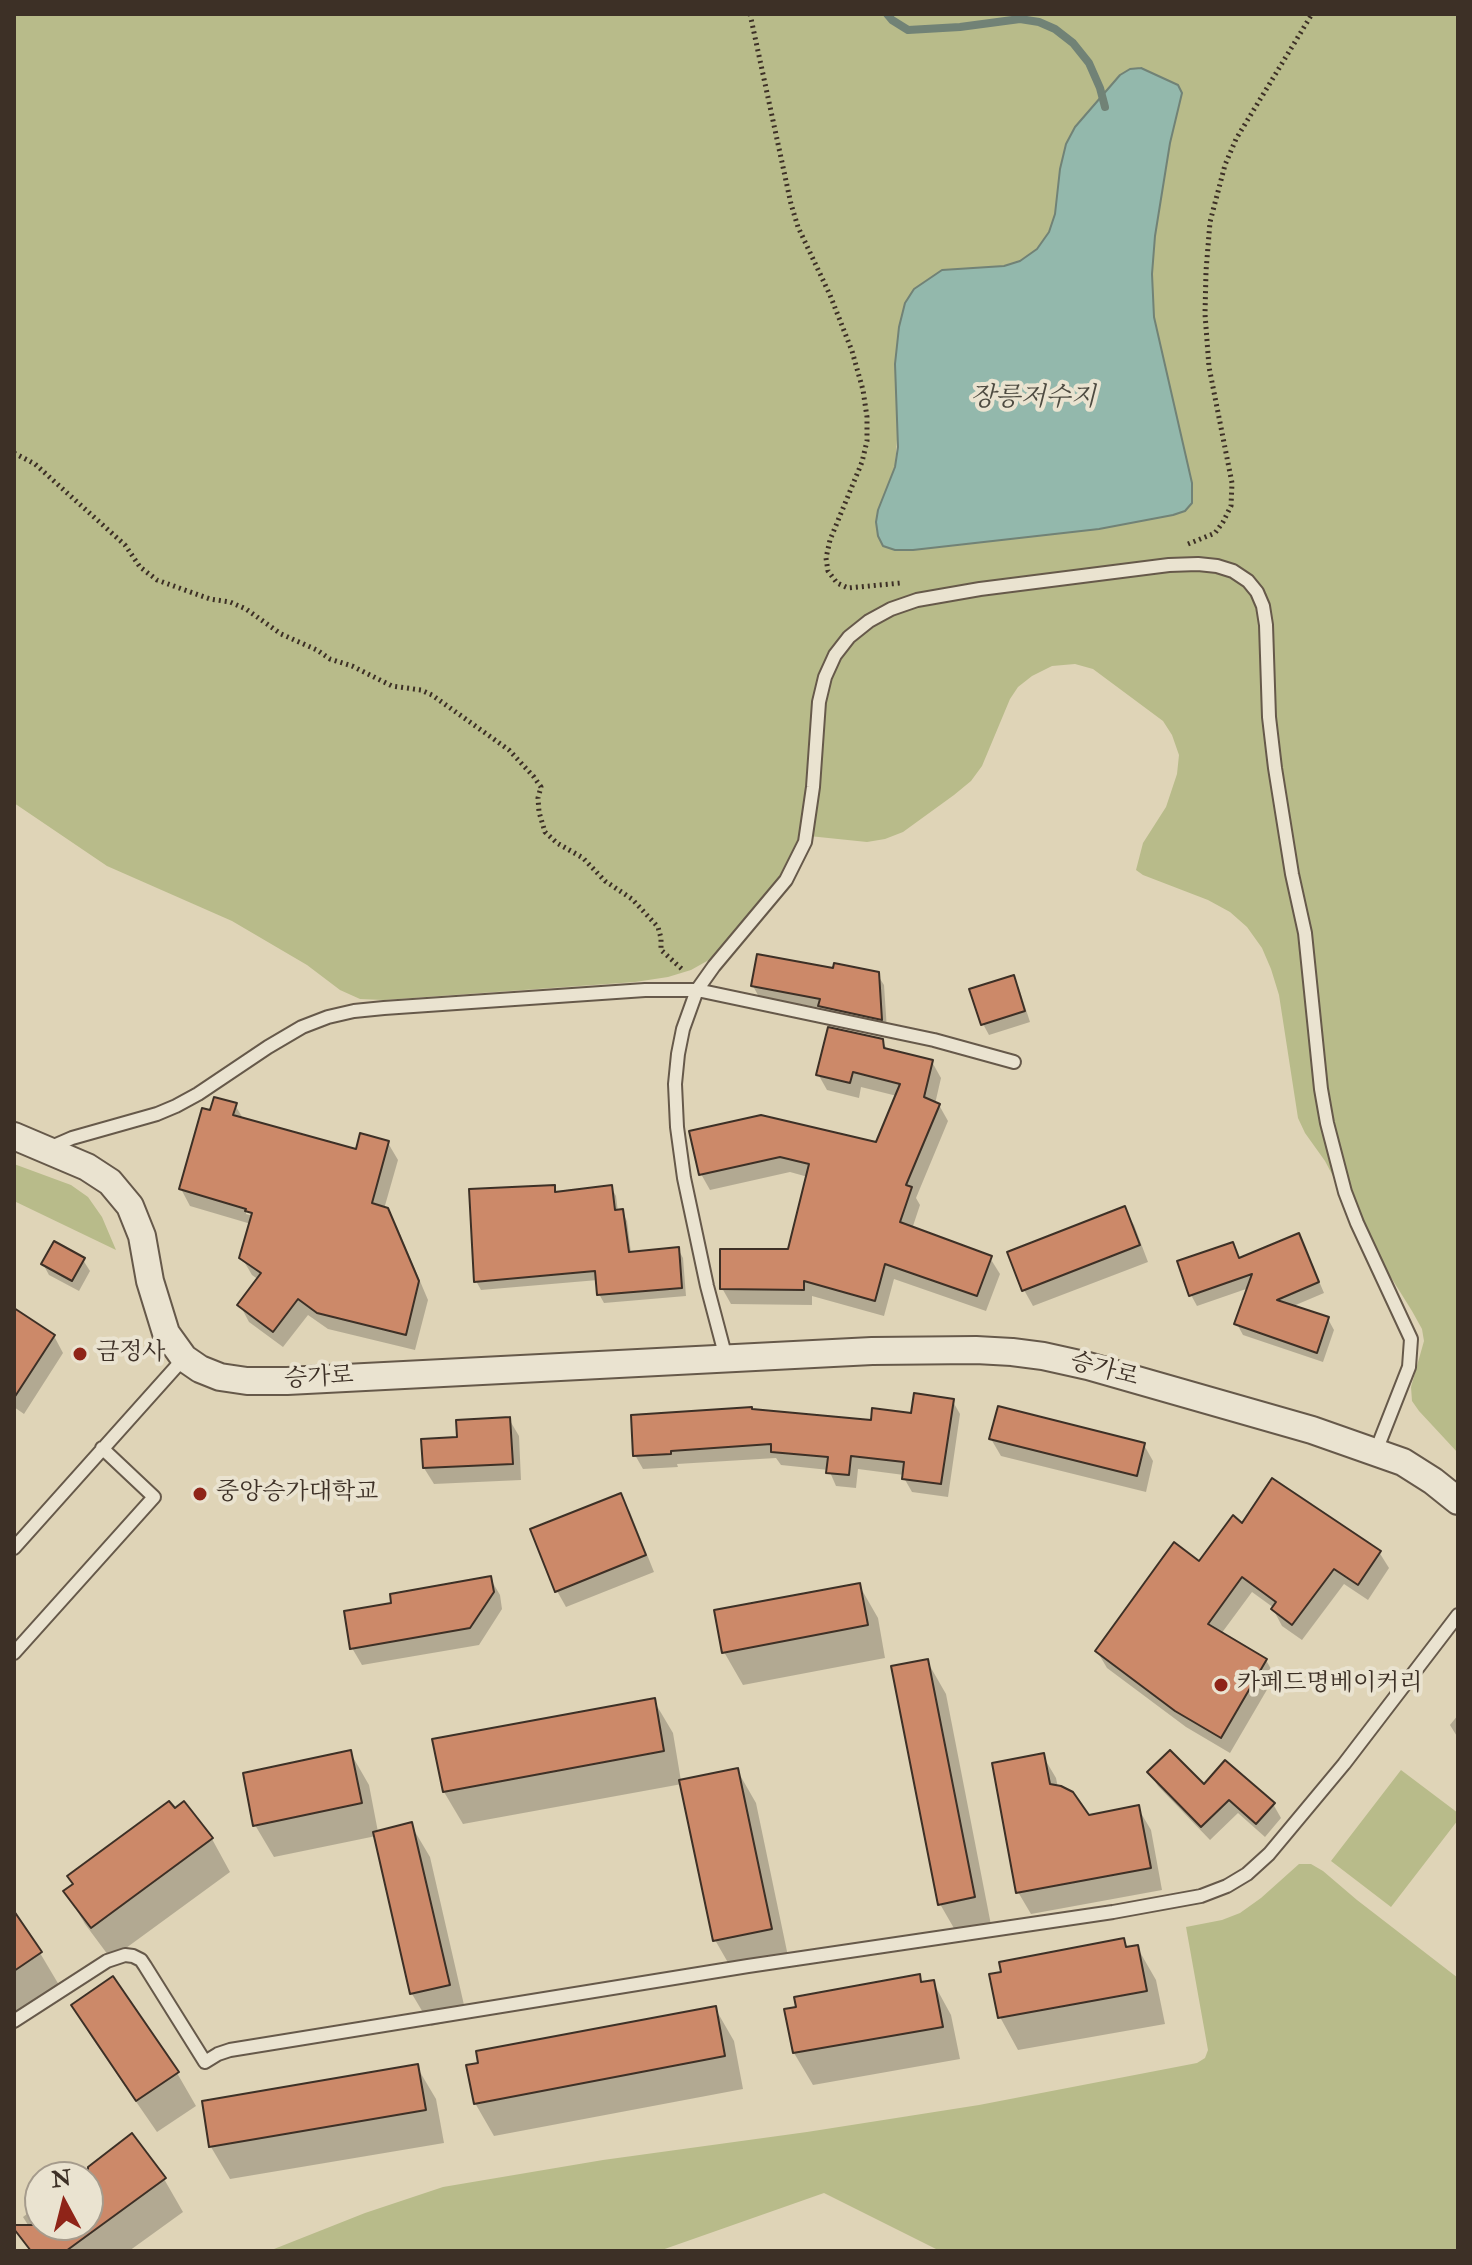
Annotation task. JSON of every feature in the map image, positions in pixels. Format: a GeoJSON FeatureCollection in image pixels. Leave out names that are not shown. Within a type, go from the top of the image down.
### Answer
{"type":"FeatureCollection","features":[{"type":"Feature","properties":{"kind":"street"},"geometry":{"type":"LineString","coordinates":[[14,1136],[87,1167],[110,1182],[130,1206],[142,1236],[150,1281],[166,1333],[184,1358]]}},
{"type":"Feature","properties":{"kind":"street","name":"승가로"},"geometry":{"type":"LineString","coordinates":[[184,1358],[220,1377],[287,1381],[872,1351],[976,1350],[1043,1356],[1282,1421],[1376,1451],[1403,1462],[1458,1501]]}},
{"type":"Feature","properties":{"kind":"lane"},"geometry":{"type":"LineString","coordinates":[[726,1359],[684,1178],[677,1127],[675,1084],[678,1054],[697,990],[770,901],[800,855],[809,824],[819,702],[835,655],[849,637],[869,621],[917,600],[1169,565],[1217,566],[1233,571],[1248,581],[1257,592],[1266,625],[1269,717],[1275,768],[1305,933],[1319,1076],[1327,1123],[1345,1192],[1357,1223],[1411,1339],[1409,1367],[1376,1451]]}},
{"type":"Feature","properties":{"kind":"lane"},"geometry":{"type":"LineString","coordinates":[[46,1150],[72,1138],[176,1106],[302,1027],[328,1017],[354,1011],[430,1004],[645,990],[697,990],[934,1040],[1014,1062]]}},
{"type":"Feature","properties":{"kind":"lane"},"geometry":{"type":"LineString","coordinates":[[14,1548],[184,1358]]}},
{"type":"Feature","properties":{"kind":"lane"},"geometry":{"type":"LineString","coordinates":[[14,1653],[154,1497],[102,1448]]}},
{"type":"Feature","properties":{"kind":"lane"},"geometry":{"type":"LineString","coordinates":[[14,2021],[107,1961],[125,1955],[133,1956],[141,1960],[205,2062],[230,2050],[1201,1896],[1247,1874],[1269,1854],[1344,1764],[1458,1615]]}},
{"type":"Feature","properties":{"kind":"path"},"geometry":{"type":"LineString","coordinates":[[750,14],[791,204],[852,351],[867,417],[867,441],[862,462],[830,540],[826,558],[828,571],[837,583],[848,588],[913,581]]}},
{"type":"Feature","properties":{"kind":"path"},"geometry":{"type":"LineString","coordinates":[[1187,544],[1215,533],[1231,506],[1232,483],[1209,367],[1205,314],[1210,222],[1225,165],[1236,139],[1312,14]]}},
{"type":"Feature","properties":{"kind":"path"},"geometry":{"type":"LineString","coordinates":[[14,453],[35,464],[125,545],[140,567],[157,580],[210,599],[230,602],[246,609],[281,634],[330,659],[392,686],[421,690],[432,695],[509,750],[541,787],[539,812],[545,832],[583,858],[605,881],[632,899],[658,927],[661,950],[680,966],[697,990]]}},
{"type":"Feature","properties":{"kind":"green space"},"geometry":{"type":"Polygon","coordinates":[[[14,14],[1458,14],[1458,1453],[1412,1401],[1411,1387],[1424,1341],[1422,1329],[1298,1118],[1279,995],[1262,948],[1247,927],[1230,912],[1136,870],[1143,843],[1166,807],[1177,774],[1179,755],[1163,721],[1093,669],[1075,664],[1052,666],[1032,676],[1018,687],[1010,699],[982,766],[971,781],[954,795],[903,832],[885,839],[867,842],[809,836],[797,843],[777,882],[722,948],[707,961],[668,977],[635,982],[384,1000],[360,999],[340,990],[307,965],[232,921],[107,866],[14,803],[14,14]],[[1120,75],[1075,127],[1066,144],[1060,169],[1055,214],[1049,232],[1037,249],[1020,261],[1004,266],[942,270],[914,289],[899,327],[895,364],[898,426],[895,467],[878,510],[913,550],[1099,529],[1173,515],[1192,503],[1192,483],[1154,317],[1152,274],[1170,143],[1182,94],[1178,85],[1120,75]]]}},
{"type":"Feature","properties":{"kind":"green space"},"geometry":{"type":"Polygon","coordinates":[[[14,1164],[71,1185],[88,1197],[102,1217],[116,1250],[14,1201],[14,1164]]]}},
{"type":"Feature","properties":{"kind":"green space"},"geometry":{"type":"Polygon","coordinates":[[[1401,1770],[1458,1813],[1458,1820],[1391,1907],[1331,1861],[1401,1770]]]}},
{"type":"Feature","properties":{"kind":"green space"},"geometry":{"type":"Polygon","coordinates":[[[1299,1864],[1311,1864],[1323,1871],[1458,1978],[1458,2251],[940,2251],[824,2193],[659,2251],[269,2251],[365,2213],[443,2187],[603,2160],[979,2105],[1197,2063],[1205,2058],[1208,2050],[1186,1927],[1240,1913],[1299,1864]]]}},
{"type":"Feature","properties":{"kind":"water","name":"장릉저수지"},"geometry":{"type":"Polygon","coordinates":[[[1141,68],[1178,85],[1182,93],[1170,143],[1152,274],[1154,317],[1192,483],[1192,503],[1185,511],[1173,515],[1099,529],[913,550],[883,546],[876,522],[895,467],[898,447],[895,364],[905,303],[914,289],[942,270],[1004,266],[1020,261],[1037,249],[1049,232],[1055,214],[1060,169],[1066,144],[1075,127],[1120,75],[1130,69],[1141,68]]]}},
{"type":"Feature","properties":{"kind":"building"},"geometry":{"type":"Polygon","coordinates":[[[757,954],[833,968],[834,963],[879,972],[882,1020],[818,1006],[820,999],[751,986],[757,954]]]}},
{"type":"Feature","properties":{"kind":"building"},"geometry":{"type":"Polygon","coordinates":[[[1014,975],[1025,1011],[981,1025],[969,989],[1014,975]]]}},
{"type":"Feature","properties":{"kind":"building"},"geometry":{"type":"Polygon","coordinates":[[[828,1027],[883,1039],[884,1048],[933,1060],[924,1097],[940,1104],[906,1185],[912,1187],[900,1222],[992,1256],[977,1296],[885,1264],[875,1301],[804,1281],[804,1290],[720,1289],[720,1249],[788,1249],[809,1164],[780,1157],[699,1175],[689,1131],[761,1115],[876,1142],[900,1084],[853,1072],[850,1083],[816,1075],[828,1027]]]}},
{"type":"Feature","properties":{"kind":"building"},"geometry":{"type":"Polygon","coordinates":[[[214,1097],[237,1103],[233,1115],[356,1149],[360,1133],[389,1141],[372,1203],[388,1208],[419,1281],[406,1335],[317,1313],[298,1299],[273,1332],[237,1305],[261,1273],[239,1258],[252,1213],[179,1189],[202,1108],[210,1110],[214,1097]]]}},
{"type":"Feature","properties":{"kind":"building"},"geometry":{"type":"Polygon","coordinates":[[[555,1185],[555,1192],[612,1185],[615,1210],[623,1209],[629,1252],[679,1247],[682,1288],[597,1295],[595,1271],[474,1282],[469,1189],[555,1185]]]}},
{"type":"Feature","properties":{"kind":"building"},"geometry":{"type":"Polygon","coordinates":[[[1125,1206],[1140,1245],[1022,1291],[1007,1252],[1125,1206]]]}},
{"type":"Feature","properties":{"kind":"building"},"geometry":{"type":"Polygon","coordinates":[[[1299,1233],[1319,1282],[1277,1300],[1329,1317],[1317,1353],[1234,1324],[1252,1274],[1189,1296],[1177,1261],[1233,1242],[1239,1258],[1299,1233]]]}},
{"type":"Feature","properties":{"kind":"building"},"geometry":{"type":"Polygon","coordinates":[[[54,1241],[85,1258],[72,1281],[41,1264],[54,1241]]]}},
{"type":"Feature","properties":{"kind":"building"},"geometry":{"type":"Polygon","coordinates":[[[14,1308],[55,1335],[14,1398],[14,1308]]]}},
{"type":"Feature","properties":{"kind":"building"},"geometry":{"type":"Polygon","coordinates":[[[914,1393],[954,1399],[941,1484],[902,1479],[904,1462],[851,1456],[849,1475],[826,1473],[828,1457],[771,1452],[771,1444],[633,1456],[631,1415],[752,1407],[871,1420],[872,1408],[911,1413],[914,1393]]]}},
{"type":"Feature","properties":{"kind":"building"},"geometry":{"type":"Polygon","coordinates":[[[998,1406],[1145,1443],[1137,1476],[989,1439],[998,1406]]]}},
{"type":"Feature","properties":{"kind":"building"},"geometry":{"type":"Polygon","coordinates":[[[510,1417],[513,1464],[423,1468],[421,1439],[457,1437],[456,1420],[510,1417]]]}},
{"type":"Feature","properties":{"kind":"building"},"geometry":{"type":"Polygon","coordinates":[[[1272,1478],[1381,1551],[1358,1585],[1334,1569],[1292,1625],[1271,1609],[1276,1602],[1242,1577],[1208,1624],[1267,1659],[1221,1738],[1175,1711],[1095,1651],[1174,1542],[1199,1561],[1233,1515],[1242,1523],[1272,1478]]]}},
{"type":"Feature","properties":{"kind":"building"},"geometry":{"type":"Polygon","coordinates":[[[621,1493],[646,1555],[555,1592],[530,1529],[621,1493]]]}},
{"type":"Feature","properties":{"kind":"building"},"geometry":{"type":"Polygon","coordinates":[[[491,1576],[494,1592],[470,1628],[350,1649],[344,1611],[391,1603],[390,1594],[491,1576]]]}},
{"type":"Feature","properties":{"kind":"building"},"geometry":{"type":"Polygon","coordinates":[[[860,1583],[868,1625],[722,1653],[714,1610],[860,1583]]]}},
{"type":"Feature","properties":{"kind":"building"},"geometry":{"type":"Polygon","coordinates":[[[928,1659],[975,1897],[938,1905],[891,1666],[928,1659]]]}},
{"type":"Feature","properties":{"kind":"building"},"geometry":{"type":"Polygon","coordinates":[[[655,1698],[664,1751],[443,1792],[432,1739],[655,1698]]]}},
{"type":"Feature","properties":{"kind":"building"},"geometry":{"type":"Polygon","coordinates":[[[351,1750],[362,1803],[253,1826],[243,1773],[351,1750]]]}},
{"type":"Feature","properties":{"kind":"building"},"geometry":{"type":"Polygon","coordinates":[[[1170,1750],[1204,1784],[1225,1760],[1275,1803],[1256,1824],[1229,1800],[1201,1827],[1147,1772],[1170,1750]]]}},
{"type":"Feature","properties":{"kind":"building"},"geometry":{"type":"Polygon","coordinates":[[[1044,1753],[1050,1784],[1073,1792],[1089,1815],[1139,1805],[1151,1868],[1016,1893],[992,1763],[1044,1753]]]}},
{"type":"Feature","properties":{"kind":"building"},"geometry":{"type":"Polygon","coordinates":[[[738,1768],[772,1929],[713,1941],[679,1780],[738,1768]]]}},
{"type":"Feature","properties":{"kind":"building"},"geometry":{"type":"Polygon","coordinates":[[[169,1801],[175,1808],[184,1801],[213,1838],[91,1928],[63,1891],[73,1884],[67,1876],[169,1801]]]}},
{"type":"Feature","properties":{"kind":"building"},"geometry":{"type":"Polygon","coordinates":[[[412,1822],[450,1985],[410,1994],[373,1832],[412,1822]]]}},
{"type":"Feature","properties":{"kind":"building"},"geometry":{"type":"Polygon","coordinates":[[[14,1911],[42,1952],[14,1971],[14,1911]]]}},
{"type":"Feature","properties":{"kind":"building"},"geometry":{"type":"Polygon","coordinates":[[[1124,1938],[1126,1947],[1138,1945],[1147,1991],[998,2018],[989,1974],[1001,1972],[999,1962],[1124,1938]]]}},
{"type":"Feature","properties":{"kind":"building"},"geometry":{"type":"Polygon","coordinates":[[[920,1974],[921,1982],[934,1980],[943,2027],[793,2053],[784,2009],[796,2007],[794,1997],[920,1974]]]}},
{"type":"Feature","properties":{"kind":"building"},"geometry":{"type":"Polygon","coordinates":[[[113,1976],[179,2072],[136,2101],[71,2005],[113,1976]]]}},
{"type":"Feature","properties":{"kind":"building"},"geometry":{"type":"Polygon","coordinates":[[[716,2006],[725,2056],[474,2104],[466,2065],[478,2063],[476,2051],[716,2006]]]}},
{"type":"Feature","properties":{"kind":"building"},"geometry":{"type":"Polygon","coordinates":[[[418,2064],[426,2110],[209,2147],[202,2101],[418,2064]]]}},
{"type":"Feature","properties":{"kind":"building"},"geometry":{"type":"Polygon","coordinates":[[[132,2133],[166,2178],[104,2223],[104,2161],[96,2161],[132,2133]]]}},
{"type":"Feature","properties":{"kind":"building"},"geometry":{"type":"Polygon","coordinates":[[[14,2225],[24,2225],[24,2241],[80,2241],[66,2251],[31,2251],[14,2229],[14,2225]]]}},
{"type":"Feature","properties":{"kind":"waterway"},"geometry":{"type":"LineString","coordinates":[[887,14],[908,30],[1020,19],[1039,22],[1055,29],[1073,43],[1089,63],[1105,107]]}},
{"type":"Feature","properties":{"kind":"place","name":"금정사"},"geometry":{"type":"Point","coordinates":[80,1354]}},
{"type":"Feature","properties":{"kind":"place","name":"중앙승가대학교"},"geometry":{"type":"Point","coordinates":[200,1494]}},
{"type":"Feature","properties":{"kind":"place","name":"카페드명베이커리"},"geometry":{"type":"Point","coordinates":[1221,1685]}}]}
